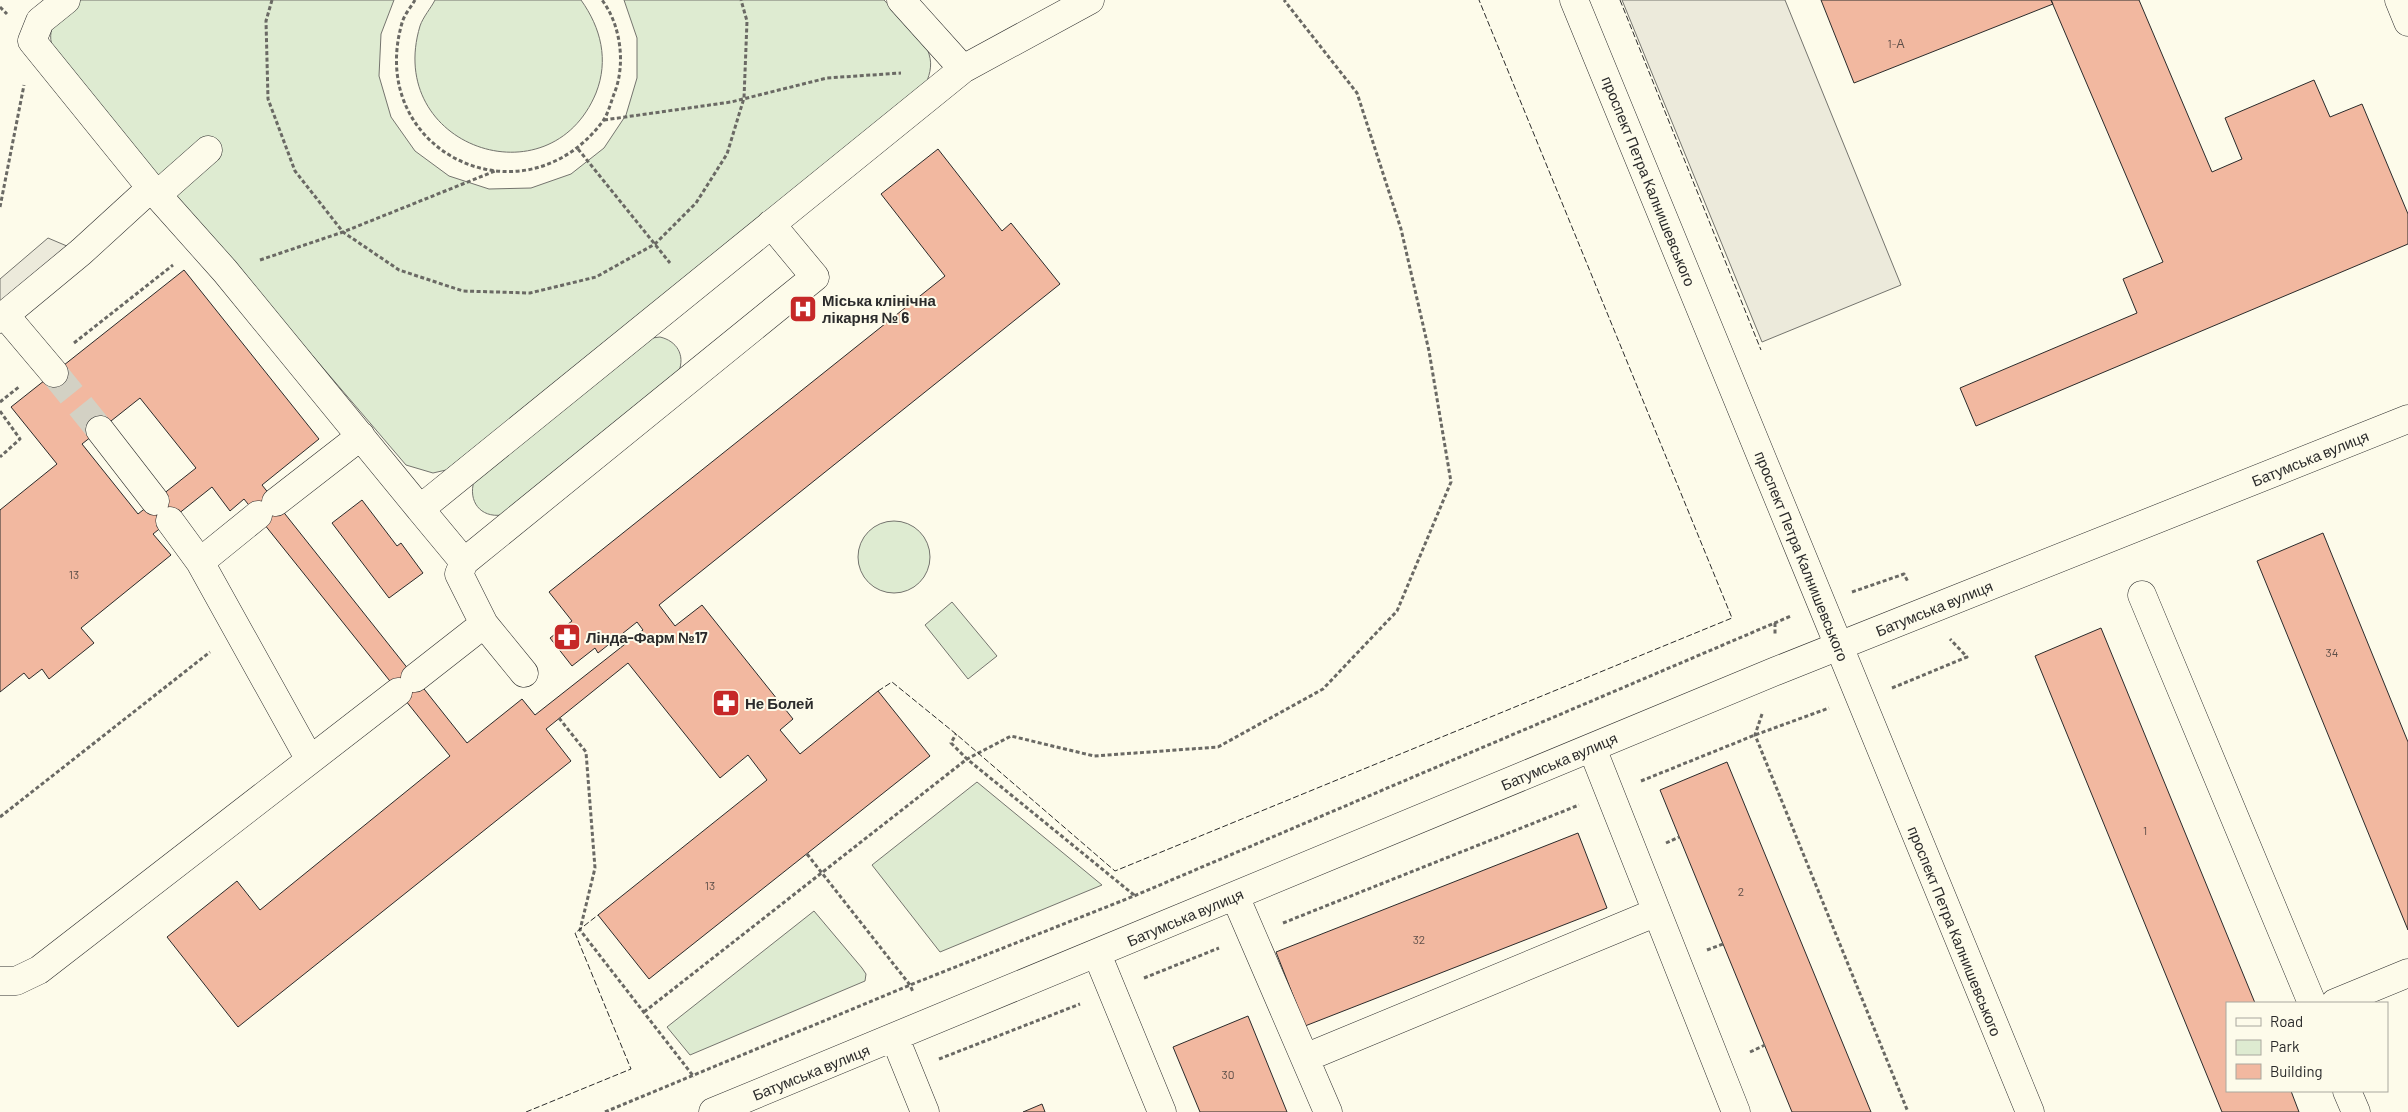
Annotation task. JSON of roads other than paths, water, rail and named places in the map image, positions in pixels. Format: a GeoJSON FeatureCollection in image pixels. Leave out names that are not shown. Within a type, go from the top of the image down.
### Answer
{"type":"FeatureCollection","features":[{"type":"Feature","properties":{"kind":"street"},"geometry":{"type":"LineString","coordinates":[[66,0],[40,21],[32,41],[154,191],[226,271],[464,562]]}},
{"type":"Feature","properties":{"kind":"street"},"geometry":{"type":"LineString","coordinates":[[901,0],[963,69]]}},
{"type":"Feature","properties":{"kind":"street"},"geometry":{"type":"LineString","coordinates":[[420,509],[690,288],[963,69],[1090,0]]}},
{"type":"Feature","properties":{"kind":"street","name":"проспект Петра Калнишевського"},"geometry":{"type":"LineString","coordinates":[[1574,0],[2030,1112]]}},
{"type":"Feature","properties":{"kind":"street"},"geometry":{"type":"LineString","coordinates":[[2399,0],[2408,22]]}},
{"type":"Feature","properties":{"kind":"street"},"geometry":{"type":"LineString","coordinates":[[50,369],[2,317],[154,191],[208,150]]}},
{"type":"Feature","properties":{"kind":"street"},"geometry":{"type":"LineString","coordinates":[[524,673],[484,624],[459,574],[464,562],[814,277],[771,224]]}},
{"type":"Feature","properties":{"kind":"street","name":"Батумська вулиця"},"geometry":{"type":"LineString","coordinates":[[713,1112],[1838,647],[2408,419]]}},
{"type":"Feature","properties":{"kind":"street"},"geometry":{"type":"LineString","coordinates":[[100,430],[200,562],[310,760]]}},
{"type":"Feature","properties":{"kind":"street"},"geometry":{"type":"LineString","coordinates":[[200,562],[361,436]]}},
{"type":"Feature","properties":{"kind":"street"},"geometry":{"type":"LineString","coordinates":[[2142,595],[2312,1002]]}},
{"type":"Feature","properties":{"kind":"street"},"geometry":{"type":"LineString","coordinates":[[0,982],[16,981],[39,970],[484,624]]}},
{"type":"Feature","properties":{"kind":"street"},"geometry":{"type":"LineString","coordinates":[[1592,748],[1736,1112]]}},
{"type":"Feature","properties":{"kind":"street"},"geometry":{"type":"LineString","coordinates":[[1235,896],[1328,1112]]}},
{"type":"Feature","properties":{"kind":"street"},"geometry":{"type":"LineString","coordinates":[[1305,1058],[1657,912]]}},
{"type":"Feature","properties":{"kind":"street"},"geometry":{"type":"LineString","coordinates":[[1097,954],[1162,1112]]}},
{"type":"Feature","properties":{"kind":"street"},"geometry":{"type":"LineString","coordinates":[[2337,1002],[2408,973]]}},
{"type":"Feature","properties":{"kind":"street"},"geometry":{"type":"LineString","coordinates":[[895,1038],[925,1112]]}},
{"type":"Feature","properties":{"kind":"street"},"geometry":{"type":"LineString","coordinates":[[2347,1092],[2356,1112]]}},
{"type":"Feature","properties":{"kind":"tunnel"},"geometry":{"type":"LineString","coordinates":[[54,373],[100,430]]}},
{"type":"Feature","properties":{"kind":"place","name":"Міська клінічна лікарня № 6"},"geometry":{"type":"Point","coordinates":[803,309]}},
{"type":"Feature","properties":{"kind":"place","name":"Лінда-Фарм №17"},"geometry":{"type":"Point","coordinates":[567,637]}},
{"type":"Feature","properties":{"kind":"place","name":"Не Болей"},"geometry":{"type":"Point","coordinates":[726,703]}}]}
